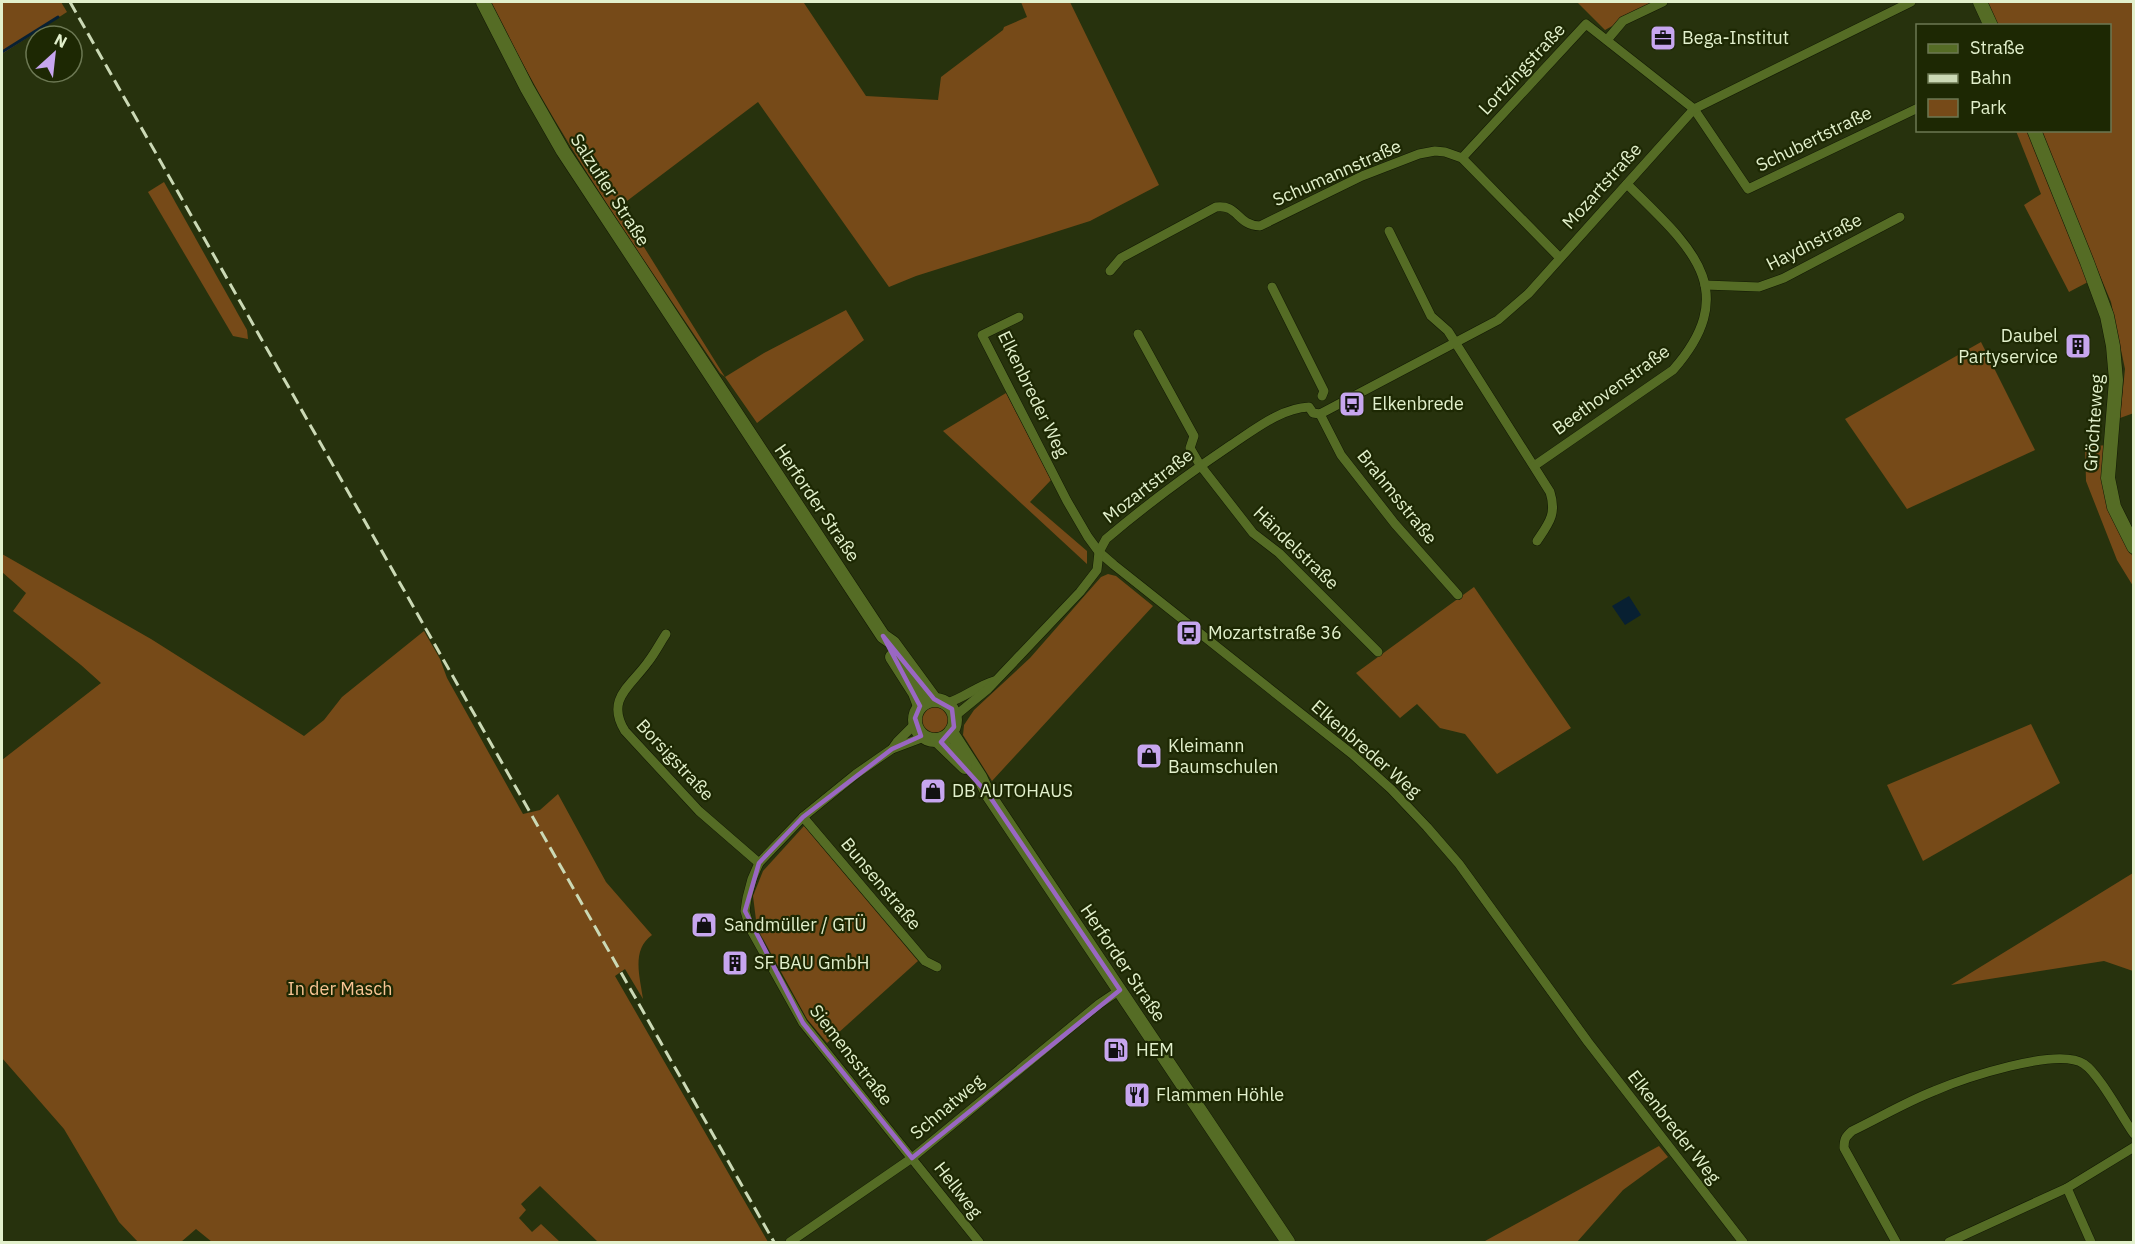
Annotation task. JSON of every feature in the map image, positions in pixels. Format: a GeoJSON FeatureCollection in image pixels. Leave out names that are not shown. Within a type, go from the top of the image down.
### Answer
{"type":"FeatureCollection","features":[{"type":"Feature","properties":{"kind":"main road","name":"Salzufler Straße"},"geometry":{"type":"LineString","coordinates":[[483,2],[527,88],[563,151],[720,390]]}},
{"type":"Feature","properties":{"kind":"main road"},"geometry":{"type":"LineString","coordinates":[[1980,2],[1989,24]]}},
{"type":"Feature","properties":{"kind":"main road","name":"Gröchteweg"},"geometry":{"type":"LineString","coordinates":[[2035,132],[2104,305],[2109,326],[2116,380],[2108,478],[2114,507],[2133,547]]}},
{"type":"Feature","properties":{"kind":"main road","name":"Herforder Straße"},"geometry":{"type":"LineString","coordinates":[[720,390],[884,636],[893,643],[940,701]]}},
{"type":"Feature","properties":{"kind":"main road","name":"Herforder Straße"},"geometry":{"type":"LineString","coordinates":[[884,636],[885,647],[915,693],[920,706]]}},
{"type":"Feature","properties":{"kind":"main road"},"geometry":{"type":"LineString","coordinates":[[940,701],[955,716],[951,732],[943,738],[931,738],[915,724],[915,718],[920,706],[940,701]]}},
{"type":"Feature","properties":{"kind":"main road","name":"Herforder Straße"},"geometry":{"type":"LineString","coordinates":[[951,732],[988,794],[1288,1242]]}},
{"type":"Feature","properties":{"kind":"main road","name":"Herforder Straße"},"geometry":{"type":"LineString","coordinates":[[931,738],[963,764],[988,794]]}},
{"type":"Feature","properties":{"kind":"street"},"geometry":{"type":"LineString","coordinates":[[1607,40],[1623,21],[1663,2]]}},
{"type":"Feature","properties":{"kind":"street","name":"Mozartstraße"},"geometry":{"type":"LineString","coordinates":[[1320,414],[1498,320],[1513,308],[1694,109],[1911,2]]}},
{"type":"Feature","properties":{"kind":"street","name":"Lortzingstraße"},"geometry":{"type":"LineString","coordinates":[[1462,158],[1586,24],[1694,109]]}},
{"type":"Feature","properties":{"kind":"street","name":"Schubertstraße"},"geometry":{"type":"LineString","coordinates":[[1694,109],[1748,189],[1916,108]]}},
{"type":"Feature","properties":{"kind":"street","name":"Schumannstraße"},"geometry":{"type":"LineString","coordinates":[[1110,271],[1121,258],[1216,207],[1223,206],[1233,210],[1250,225],[1260,226],[1362,176],[1419,154],[1435,151],[1462,158]]}},
{"type":"Feature","properties":{"kind":"street"},"geometry":{"type":"LineString","coordinates":[[1462,158],[1560,258]]}},
{"type":"Feature","properties":{"kind":"street","name":"Beethovenstraße"},"geometry":{"type":"LineString","coordinates":[[1534,466],[1673,370],[1690,350],[1705,318],[1705,285],[1697,261],[1681,238],[1627,184]]}},
{"type":"Feature","properties":{"kind":"street","name":"Haydnstraße"},"geometry":{"type":"LineString","coordinates":[[1705,285],[1760,287],[1784,278],[1900,217]]}},
{"type":"Feature","properties":{"kind":"street"},"geometry":{"type":"LineString","coordinates":[[1389,231],[1431,316],[1448,331],[1550,492],[1554,505],[1549,523],[1537,541]]}},
{"type":"Feature","properties":{"kind":"street"},"geometry":{"type":"LineString","coordinates":[[1272,287],[1324,391],[1322,396],[1329,409]]}},
{"type":"Feature","properties":{"kind":"street","name":"Elkenbreder Weg"},"geometry":{"type":"LineString","coordinates":[[1019,317],[981,335],[1066,501],[1099,552],[1352,754],[1391,789],[1427,827],[1459,864],[1587,1042],[1743,1242]]}},
{"type":"Feature","properties":{"kind":"street","name":"Händelstraße"},"geometry":{"type":"LineString","coordinates":[[1138,334],[1194,436],[1190,448],[1200,465],[1253,532],[1279,554],[1378,652]]}},
{"type":"Feature","properties":{"kind":"street","name":"Mozartstraße"},"geometry":{"type":"LineString","coordinates":[[955,716],[988,689],[1080,592],[1097,570],[1099,552],[1106,539],[1200,465],[1260,426],[1293,409],[1309,407],[1312,400],[1322,396]]}},
{"type":"Feature","properties":{"kind":"street"},"geometry":{"type":"LineString","coordinates":[[1309,407],[1313,413],[1320,414]]}},
{"type":"Feature","properties":{"kind":"street","name":"Brahmsstraße"},"geometry":{"type":"LineString","coordinates":[[1320,414],[1341,455],[1395,524],[1458,595]]}},
{"type":"Feature","properties":{"kind":"street","name":"Borsigstraße"},"geometry":{"type":"LineString","coordinates":[[666,634],[648,663],[623,692],[617,711],[619,721],[699,811],[759,863]]}},
{"type":"Feature","properties":{"kind":"street","name":"Mozartstraße"},"geometry":{"type":"LineString","coordinates":[[940,701],[960,699],[984,684],[994,681]]}},
{"type":"Feature","properties":{"kind":"street","name":"Siemensstraße"},"geometry":{"type":"LineString","coordinates":[[892,749],[915,724]]}},
{"type":"Feature","properties":{"kind":"street","name":"Siemensstraße"},"geometry":{"type":"LineString","coordinates":[[912,1158],[803,1023],[750,928],[745,910],[752,879],[759,863],[803,817],[856,774],[892,749],[931,738]]}},
{"type":"Feature","properties":{"kind":"street","name":"Bunsenstraße"},"geometry":{"type":"LineString","coordinates":[[803,817],[925,961],[938,967]]}},
{"type":"Feature","properties":{"kind":"street","name":"Schnatweg"},"geometry":{"type":"LineString","coordinates":[[790,1242],[912,1158],[1099,1004],[1120,990]]}},
{"type":"Feature","properties":{"kind":"street"},"geometry":{"type":"LineString","coordinates":[[1896,1242],[1844,1148],[1844,1141],[1852,1131],[1914,1099],[1993,1070],[2047,1060],[2079,1061],[2086,1065],[2098,1079],[2133,1134]]}},
{"type":"Feature","properties":{"kind":"street"},"geometry":{"type":"LineString","coordinates":[[1949,1242],[1969,1238],[2067,1188],[2133,1147]]}},
{"type":"Feature","properties":{"kind":"street","name":"Hellweg"},"geometry":{"type":"LineString","coordinates":[[912,1158],[979,1242]]}},
{"type":"Feature","properties":{"kind":"street"},"geometry":{"type":"LineString","coordinates":[[2067,1188],[2091,1242]]}},
{"type":"Feature","properties":{"kind":"highlighted area"},"geometry":{"type":"Polygon","coordinates":[[[883,636],[934,699],[952,709],[954,727],[941,742],[988,794],[1120,990],[912,1158],[803,1023],[745,911],[759,863],[803,817],[892,749],[921,736],[915,718],[920,706],[883,636]]]}},
{"type":"Feature","properties":{"kind":"green space"},"geometry":{"type":"Polygon","coordinates":[[[2,2],[61,2],[67,12],[48,24],[24,24],[24,40],[2,54],[2,2]]]}},
{"type":"Feature","properties":{"kind":"green space"},"geometry":{"type":"Polygon","coordinates":[[[491,2],[806,2],[804,3],[866,96],[938,100],[941,77],[1004,27],[1027,17],[1021,2],[1070,2],[1159,185],[1090,221],[916,276],[889,287],[758,102],[619,207],[725,377],[720,373],[659,282],[570,145],[516,51],[491,2]]]}},
{"type":"Feature","properties":{"kind":"green space"},"geometry":{"type":"Polygon","coordinates":[[[1577,2],[1656,2],[1605,30],[1577,2]]]}},
{"type":"Feature","properties":{"kind":"green space"},"geometry":{"type":"Polygon","coordinates":[[[1986,2],[2133,2],[2134,413],[2120,418],[2125,369],[2111,302],[2040,132],[2111,132],[2111,24],[1996,24],[1986,2]]]}},
{"type":"Feature","properties":{"kind":"green space"},"geometry":{"type":"Polygon","coordinates":[[[2016,132],[2029,132],[2088,282],[2069,292],[2024,205],[2041,194],[2016,132]]]}},
{"type":"Feature","properties":{"kind":"green space"},"geometry":{"type":"Polygon","coordinates":[[[164,182],[247,330],[248,339],[233,336],[148,192],[164,182]]]}},
{"type":"Feature","properties":{"kind":"green space"},"geometry":{"type":"Polygon","coordinates":[[[846,310],[864,340],[757,423],[725,377],[764,353],[846,310]]]}},
{"type":"Feature","properties":{"kind":"green space"},"geometry":{"type":"Polygon","coordinates":[[[1981,342],[2035,450],[1907,509],[1845,419],[1981,342]]]}},
{"type":"Feature","properties":{"kind":"green space"},"geometry":{"type":"Polygon","coordinates":[[[1006,393],[1051,480],[1030,502],[1087,551],[1087,564],[943,431],[1006,393]]]}},
{"type":"Feature","properties":{"kind":"green space"},"geometry":{"type":"Polygon","coordinates":[[[2107,445],[2128,549],[2133,557],[2133,586],[2117,560],[2086,481],[2085,447],[2107,445]]]}},
{"type":"Feature","properties":{"kind":"green space","name":"In der Masch"},"geometry":{"type":"Polygon","coordinates":[[[2,554],[151,639],[304,736],[324,720],[342,697],[424,631],[440,659],[447,678],[523,814],[540,810],[558,794],[606,882],[652,935],[645,941],[639,956],[643,999],[625,969],[615,976],[768,1242],[598,1242],[540,1186],[521,1204],[526,1210],[519,1218],[532,1232],[541,1224],[560,1242],[212,1242],[196,1229],[181,1242],[138,1242],[119,1222],[64,1129],[2,1058],[2,760],[101,683],[13,611],[26,593],[2,572],[2,554]]]}},
{"type":"Feature","properties":{"kind":"green space"},"geometry":{"type":"Polygon","coordinates":[[[1108,574],[1116,576],[1153,606],[992,781],[963,735],[964,725],[974,710],[1030,658],[1101,577],[1108,574]]]}},
{"type":"Feature","properties":{"kind":"green space"},"geometry":{"type":"Polygon","coordinates":[[[1474,587],[1571,728],[1497,774],[1465,734],[1440,728],[1417,704],[1400,718],[1356,673],[1474,587]]]}},
{"type":"Feature","properties":{"kind":"green space"},"geometry":{"type":"Polygon","coordinates":[[[935,706],[945,710],[949,720],[945,730],[935,734],[925,730],[921,720],[925,710],[935,706]]]}},
{"type":"Feature","properties":{"kind":"green space"},"geometry":{"type":"Polygon","coordinates":[[[2031,724],[2060,783],[1923,861],[1887,785],[2031,724]]]}},
{"type":"Feature","properties":{"kind":"green space"},"geometry":{"type":"Polygon","coordinates":[[[804,826],[918,961],[827,1043],[807,1019],[757,928],[753,896],[763,871],[804,826]]]}},
{"type":"Feature","properties":{"kind":"green space"},"geometry":{"type":"Polygon","coordinates":[[[2133,873],[2133,971],[2104,961],[1951,985],[2133,873]]]}},
{"type":"Feature","properties":{"kind":"green space"},"geometry":{"type":"Polygon","coordinates":[[[1659,1146],[1668,1157],[1623,1190],[1577,1242],[1485,1241],[1659,1146]]]}},
{"type":"Feature","properties":{"kind":"water"},"geometry":{"type":"Polygon","coordinates":[[[1629,596],[1641,615],[1625,625],[1612,606],[1629,596]]]}},
{"type":"Feature","properties":{"kind":"waterway"},"geometry":{"type":"LineString","coordinates":[[2,52],[58,17]]}},
{"type":"Feature","properties":{"kind":"railway"},"geometry":{"type":"LineString","coordinates":[[70,2],[774,1242]]}},
{"type":"Feature","properties":{"kind":"place","name":"Bega-Institut"},"geometry":{"type":"Point","coordinates":[1663,38]}},
{"type":"Feature","properties":{"kind":"place","name":"Daubel Partyservice"},"geometry":{"type":"Point","coordinates":[2078,346]}},
{"type":"Feature","properties":{"kind":"place","name":"Elkenbrede"},"geometry":{"type":"Point","coordinates":[1352,404]}},
{"type":"Feature","properties":{"kind":"place","name":"Mozartstraße 36"},"geometry":{"type":"Point","coordinates":[1189,633]}},
{"type":"Feature","properties":{"kind":"place","name":"Kleimann Baumschulen"},"geometry":{"type":"Point","coordinates":[1149,756]}},
{"type":"Feature","properties":{"kind":"place","name":"DB AUTOHAUS"},"geometry":{"type":"Point","coordinates":[933,791]}},
{"type":"Feature","properties":{"kind":"place","name":"Sandmüller / GTÜ"},"geometry":{"type":"Point","coordinates":[704,925]}},
{"type":"Feature","properties":{"kind":"place","name":"SF BAU GmbH"},"geometry":{"type":"Point","coordinates":[735,963]}},
{"type":"Feature","properties":{"kind":"place","name":"HEM"},"geometry":{"type":"Point","coordinates":[1116,1050]}},
{"type":"Feature","properties":{"kind":"place","name":"Flammen Höhle"},"geometry":{"type":"Point","coordinates":[1137,1095]}}]}
